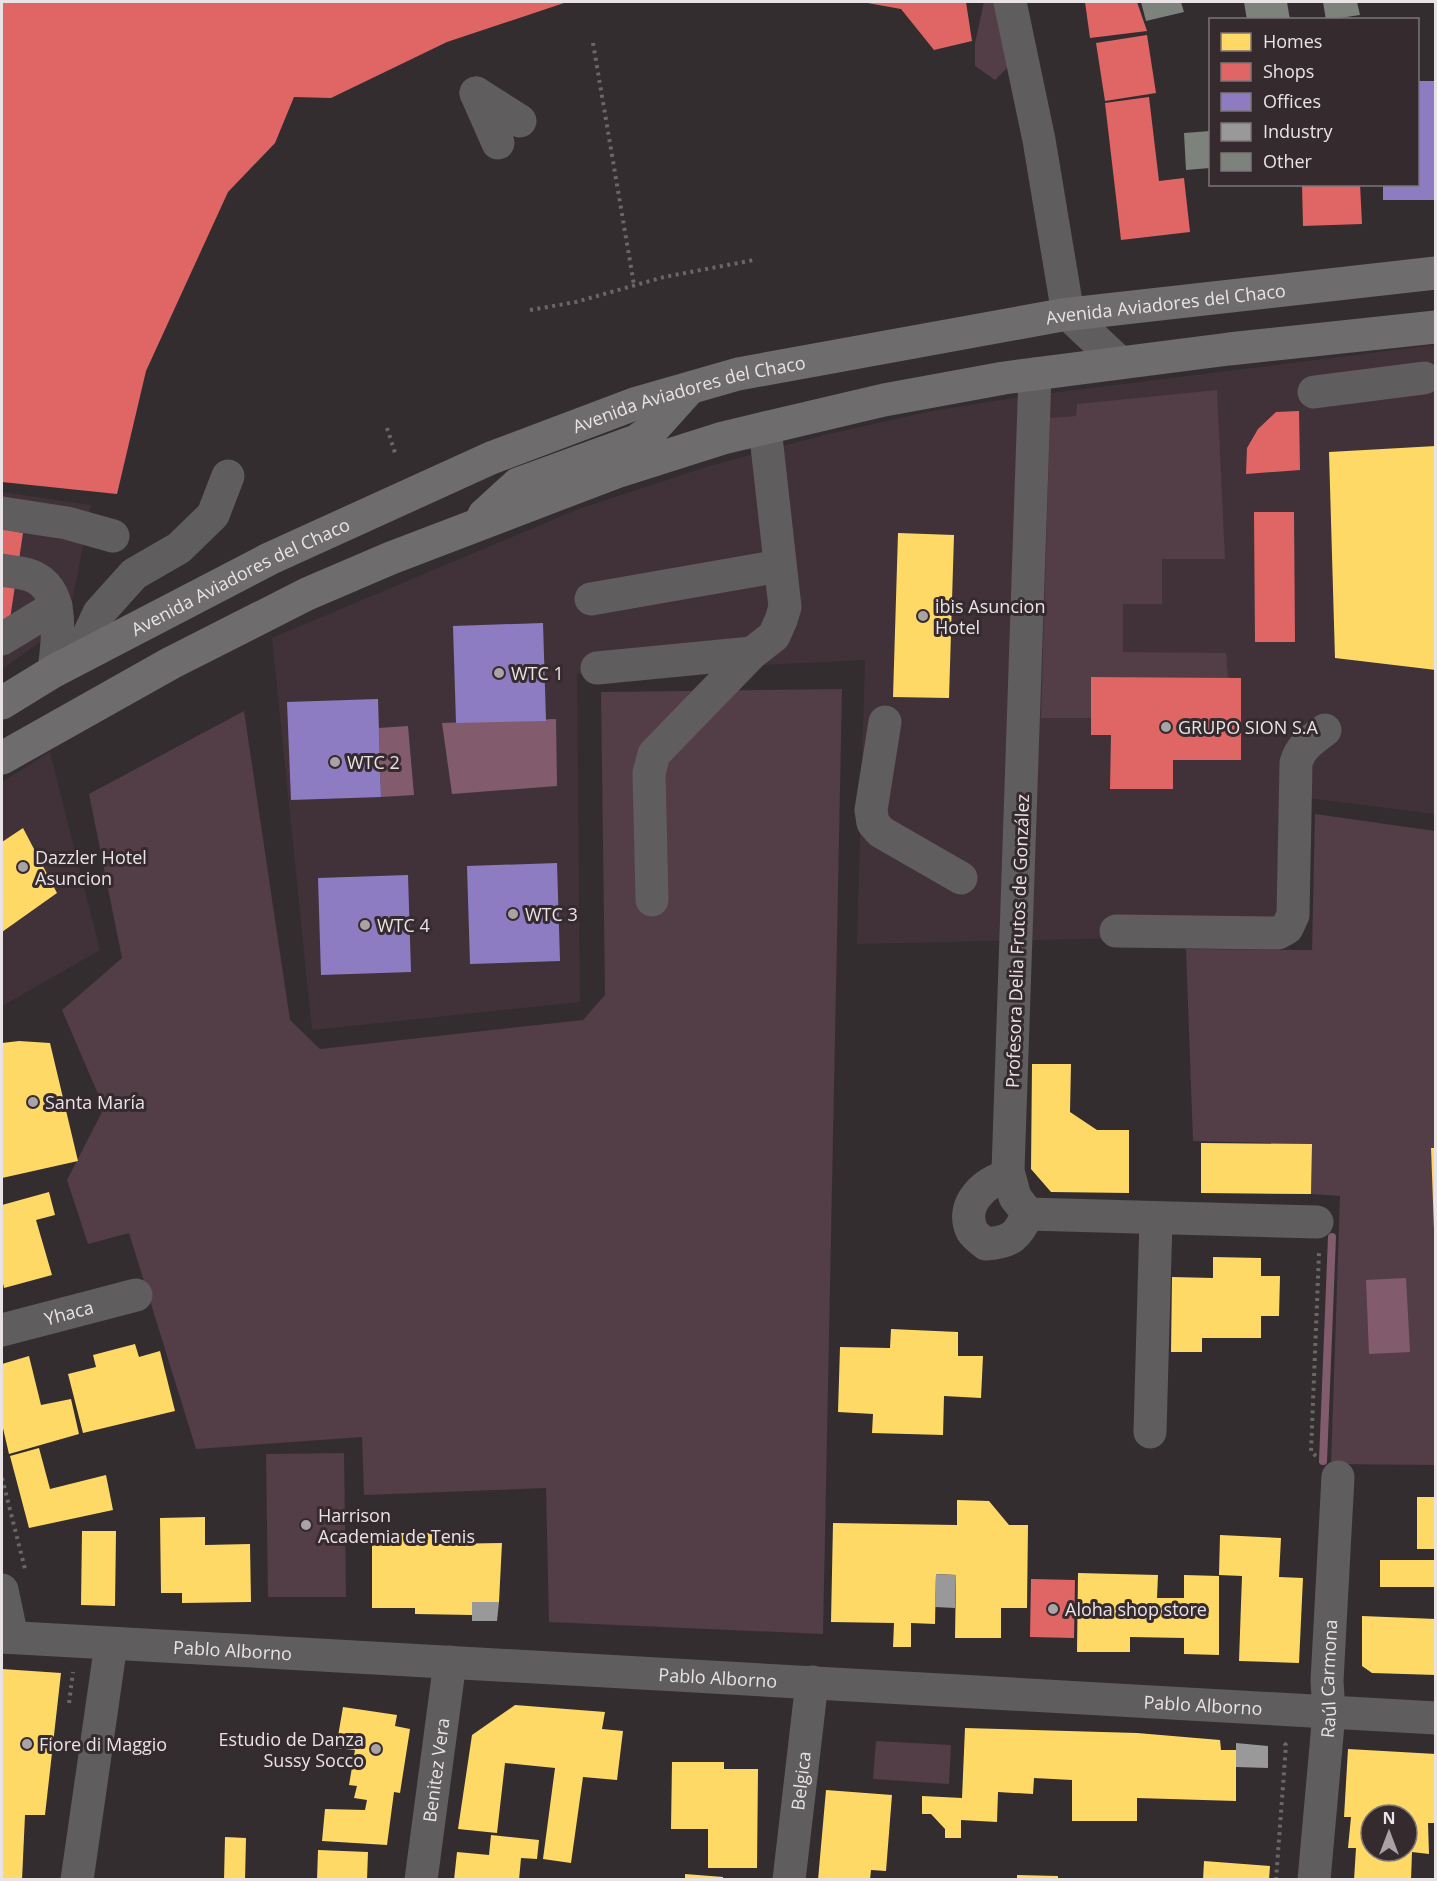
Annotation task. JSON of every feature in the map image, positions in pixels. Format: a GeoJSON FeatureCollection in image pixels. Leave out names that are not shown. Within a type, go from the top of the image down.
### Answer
{"type":"FeatureCollection","features":[{"type":"Feature","properties":{"kind":"highway","name":"Avenida Aviadores del Chaco"},"geometry":{"type":"LineString","coordinates":[[2,703],[66,664],[269,559],[491,458],[637,403],[738,374],[1068,314],[1436,273]]}},
{"type":"Feature","properties":{"kind":"highway"},"geometry":{"type":"LineString","coordinates":[[2,758],[161,668],[307,594],[469,528],[616,472],[765,428],[884,400],[1119,362],[1436,327]]}},
{"type":"Feature","properties":{"kind":"highway"},"geometry":{"type":"LineString","coordinates":[[469,528],[518,484],[636,441],[652,430],[688,390]]}},
{"type":"Feature","properties":{"kind":"street"},"geometry":{"type":"LineString","coordinates":[[1010,2],[1039,140],[1068,314],[1119,362]]}},
{"type":"Feature","properties":{"kind":"street","name":"Profesora Delia Frutos de González"},"geometry":{"type":"LineString","coordinates":[[1028,1214],[1015,1197],[1008,1176],[1035,374]]}},
{"type":"Feature","properties":{"kind":"street"},"geometry":{"type":"LineString","coordinates":[[1314,392],[1424,378]]}},
{"type":"Feature","properties":{"kind":"street"},"geometry":{"type":"LineString","coordinates":[[652,900],[649,773],[654,754],[752,653],[774,636],[785,607],[765,428]]}},
{"type":"Feature","properties":{"kind":"street"},"geometry":{"type":"LineString","coordinates":[[66,664],[99,613],[134,574],[179,548],[213,515],[228,476]]}},
{"type":"Feature","properties":{"kind":"street"},"geometry":{"type":"LineString","coordinates":[[2,513],[75,525],[113,537]]}},
{"type":"Feature","properties":{"kind":"street"},"geometry":{"type":"LineString","coordinates":[[591,599],[780,566]]}},
{"type":"Feature","properties":{"kind":"street"},"geometry":{"type":"LineString","coordinates":[[2,570],[34,576],[43,585],[56,606],[66,664]]}},
{"type":"Feature","properties":{"kind":"street"},"geometry":{"type":"LineString","coordinates":[[2,639],[56,606]]}},
{"type":"Feature","properties":{"kind":"street"},"geometry":{"type":"LineString","coordinates":[[597,668],[752,653]]}},
{"type":"Feature","properties":{"kind":"street"},"geometry":{"type":"LineString","coordinates":[[885,722],[871,810],[873,823],[881,832],[960,878]]}},
{"type":"Feature","properties":{"kind":"street"},"geometry":{"type":"LineString","coordinates":[[1116,931],[1278,933],[1287,928],[1293,915],[1296,763],[1299,753],[1325,730]]}},
{"type":"Feature","properties":{"kind":"street"},"geometry":{"type":"LineString","coordinates":[[1008,1176],[993,1179],[975,1195],[970,1214],[972,1232],[986,1244],[1006,1243],[1020,1230],[1028,1214],[1317,1222]]}},
{"type":"Feature","properties":{"kind":"street"},"geometry":{"type":"LineString","coordinates":[[1150,1432],[1156,1219]]}},
{"type":"Feature","properties":{"kind":"street","name":"Yhaca"},"geometry":{"type":"LineString","coordinates":[[2,1330],[136,1295]]}},
{"type":"Feature","properties":{"kind":"street","name":"Raúl Carmona"},"geometry":{"type":"LineString","coordinates":[[1314,1880],[1329,1713],[1328,1657],[1338,1478]]}},
{"type":"Feature","properties":{"kind":"street"},"geometry":{"type":"LineString","coordinates":[[7,1637],[14,1582]]}},
{"type":"Feature","properties":{"kind":"street","name":"Pablo Alborno"},"geometry":{"type":"LineString","coordinates":[[7,1637],[1436,1718]]}},
{"type":"Feature","properties":{"kind":"street"},"geometry":{"type":"LineString","coordinates":[[77,1880],[111,1644]]}},
{"type":"Feature","properties":{"kind":"street","name":"Benitez Vera"},"geometry":{"type":"LineString","coordinates":[[421,1880],[450,1662]]}},
{"type":"Feature","properties":{"kind":"street","name":"Belgica"},"geometry":{"type":"LineString","coordinates":[[789,1880],[812,1682]]}},
{"type":"Feature","properties":{"kind":"path"},"geometry":{"type":"LineString","coordinates":[[593,43],[634,285]]}},
{"type":"Feature","properties":{"kind":"path"},"geometry":{"type":"LineString","coordinates":[[530,310],[576,302],[663,277],[754,260]]}},
{"type":"Feature","properties":{"kind":"path"},"geometry":{"type":"LineString","coordinates":[[387,428],[396,456]]}},
{"type":"Feature","properties":{"kind":"path"},"geometry":{"type":"LineString","coordinates":[[1317,1222],[1320,1231],[1311,1452],[1338,1478]]}},
{"type":"Feature","properties":{"kind":"path"},"geometry":{"type":"LineString","coordinates":[[2,1478],[14,1582]]}},
{"type":"Feature","properties":{"kind":"path"},"geometry":{"type":"LineString","coordinates":[[69,1704],[73,1669]]}},
{"type":"Feature","properties":{"kind":"path"},"geometry":{"type":"LineString","coordinates":[[1276,1880],[1288,1745],[1280,1739]]}},
{"type":"Feature","properties":{"kind":"shaded area"},"geometry":{"type":"Polygon","coordinates":[[[984,2],[1019,2],[1012,63],[995,80],[975,66],[975,43],[984,2]]]}},
{"type":"Feature","properties":{"kind":"shaded area"},"geometry":{"type":"Polygon","coordinates":[[[1435,345],[1435,814],[1300,797],[1298,934],[857,944],[865,660],[577,674],[580,1002],[312,1030],[272,638],[576,510],[706,467],[824,435],[932,411],[1020,397],[1435,345]]]}},
{"type":"Feature","properties":{"kind":"shaded area"},"geometry":{"type":"Polygon","coordinates":[[[1217,390],[1225,559],[1162,559],[1162,604],[1123,604],[1123,652],[1226,653],[1228,678],[1091,677],[1091,718],[1041,718],[1050,418],[1076,416],[1077,404],[1217,390]]]}},
{"type":"Feature","properties":{"kind":"shaded area"},"geometry":{"type":"Polygon","coordinates":[[[2,492],[91,505],[70,612],[57,630],[2,669],[2,492]]]}},
{"type":"Feature","properties":{"kind":"shaded area"},"geometry":{"type":"Polygon","coordinates":[[[842,689],[823,1634],[549,1622],[546,1488],[364,1495],[362,1437],[196,1449],[129,1233],[88,1244],[67,1180],[104,1108],[62,1010],[122,958],[89,794],[244,711],[290,1020],[320,1049],[583,1020],[605,995],[601,692],[842,689]]]}},
{"type":"Feature","properties":{"kind":"shaded area"},"geometry":{"type":"Polygon","coordinates":[[[556,719],[557,786],[452,794],[442,723],[556,719]]]}},
{"type":"Feature","properties":{"kind":"shaded area"},"geometry":{"type":"Polygon","coordinates":[[[408,726],[414,795],[381,797],[379,728],[408,726]]]}},
{"type":"Feature","properties":{"kind":"shaded area"},"geometry":{"type":"Polygon","coordinates":[[[50,752],[100,950],[2,1006],[2,782],[50,752]]]}},
{"type":"Feature","properties":{"kind":"shaded area"},"geometry":{"type":"Polygon","coordinates":[[[1315,814],[1435,831],[1436,1148],[1431,1148],[1436,1236],[1435,1465],[1331,1464],[1340,1196],[1311,1194],[1312,1144],[1193,1141],[1186,949],[1312,950],[1315,814]]]}},
{"type":"Feature","properties":{"kind":"shaded area"},"geometry":{"type":"Polygon","coordinates":[[[1406,1278],[1410,1352],[1369,1354],[1366,1280],[1406,1278]]]}},
{"type":"Feature","properties":{"kind":"shaded area","name":"Harrison Academia de Tenis"},"geometry":{"type":"Polygon","coordinates":[[[344,1453],[346,1597],[268,1597],[266,1454],[344,1453]]]}},
{"type":"Feature","properties":{"kind":"shaded area"},"geometry":{"type":"Polygon","coordinates":[[[876,1741],[951,1745],[949,1784],[873,1779],[876,1741]]]}},
{"type":"Feature","properties":{"kind":"building: Homes"},"geometry":{"type":"Polygon","coordinates":[[[1436,446],[1436,670],[1335,658],[1329,452],[1436,446]]]}},
{"type":"Feature","properties":{"kind":"building: Homes"},"geometry":{"type":"Polygon","coordinates":[[[898,533],[954,535],[949,698],[893,697],[898,533]]]}},
{"type":"Feature","properties":{"kind":"building: Homes","name":"Dazzler Hotel Asuncion"},"geometry":{"type":"Polygon","coordinates":[[[23,828],[57,893],[2,932],[2,842],[23,828]]]}},
{"type":"Feature","properties":{"kind":"building: Homes","name":"Santa María"},"geometry":{"type":"Polygon","coordinates":[[[19,1041],[50,1043],[78,1161],[2,1178],[2,1043],[19,1041]]]}},
{"type":"Feature","properties":{"kind":"building: Homes"},"geometry":{"type":"Polygon","coordinates":[[[1032,1064],[1071,1064],[1070,1112],[1097,1130],[1129,1130],[1129,1193],[1051,1192],[1031,1169],[1032,1064]]]}},
{"type":"Feature","properties":{"kind":"building: Homes"},"geometry":{"type":"Polygon","coordinates":[[[1201,1143],[1312,1144],[1311,1194],[1201,1193],[1201,1143]]]}},
{"type":"Feature","properties":{"kind":"building: Homes"},"geometry":{"type":"Polygon","coordinates":[[[1431,1148],[1436,1148],[1436,1229],[1434,1229],[1431,1148]]]}},
{"type":"Feature","properties":{"kind":"building: Homes"},"geometry":{"type":"Polygon","coordinates":[[[49,1192],[55,1215],[36,1220],[52,1275],[4,1288],[2,1205],[49,1192]]]}},
{"type":"Feature","properties":{"kind":"building: Homes"},"geometry":{"type":"Polygon","coordinates":[[[1213,1257],[1261,1258],[1261,1276],[1280,1276],[1279,1316],[1261,1316],[1261,1338],[1202,1338],[1202,1352],[1171,1352],[1172,1277],[1213,1278],[1213,1257]]]}},
{"type":"Feature","properties":{"kind":"building: Homes"},"geometry":{"type":"Polygon","coordinates":[[[891,1329],[958,1332],[958,1356],[983,1356],[981,1398],[944,1396],[943,1435],[872,1433],[873,1414],[838,1412],[840,1347],[890,1348],[891,1329]]]}},
{"type":"Feature","properties":{"kind":"building: Homes"},"geometry":{"type":"Polygon","coordinates":[[[135,1344],[139,1357],[160,1351],[175,1411],[83,1433],[68,1374],[96,1367],[93,1355],[135,1344]]]}},
{"type":"Feature","properties":{"kind":"building: Homes"},"geometry":{"type":"Polygon","coordinates":[[[29,1356],[41,1405],[71,1399],[79,1434],[9,1454],[2,1424],[2,1364],[29,1356]]]}},
{"type":"Feature","properties":{"kind":"building: Homes"},"geometry":{"type":"Polygon","coordinates":[[[39,1448],[50,1489],[106,1475],[113,1510],[29,1528],[10,1456],[39,1448]]]}},
{"type":"Feature","properties":{"kind":"building: Homes"},"geometry":{"type":"Polygon","coordinates":[[[1417,1497],[1436,1497],[1436,1549],[1417,1549],[1417,1497]]]}},
{"type":"Feature","properties":{"kind":"building: Homes"},"geometry":{"type":"Polygon","coordinates":[[[957,1500],[989,1501],[1009,1525],[1028,1525],[1027,1608],[1001,1608],[1001,1638],[955,1638],[956,1575],[936,1574],[935,1624],[911,1623],[911,1647],[893,1647],[894,1623],[831,1622],[833,1523],[957,1525],[957,1500]]]}},
{"type":"Feature","properties":{"kind":"building: Homes"},"geometry":{"type":"Polygon","coordinates":[[[205,1517],[205,1545],[250,1544],[251,1602],[182,1603],[182,1593],[161,1593],[160,1518],[205,1517]]]}},
{"type":"Feature","properties":{"kind":"building: Homes"},"geometry":{"type":"Polygon","coordinates":[[[82,1531],[116,1531],[115,1606],[81,1605],[82,1531]]]}},
{"type":"Feature","properties":{"kind":"building: Homes"},"geometry":{"type":"Polygon","coordinates":[[[372,1533],[438,1533],[438,1544],[502,1543],[499,1602],[472,1602],[472,1615],[415,1614],[415,1608],[372,1608],[372,1533]]]}},
{"type":"Feature","properties":{"kind":"building: Homes"},"geometry":{"type":"Polygon","coordinates":[[[1220,1535],[1281,1538],[1279,1577],[1303,1578],[1299,1663],[1239,1661],[1242,1576],[1219,1575],[1220,1535]]]}},
{"type":"Feature","properties":{"kind":"building: Homes"},"geometry":{"type":"Polygon","coordinates":[[[1380,1560],[1436,1560],[1436,1587],[1380,1587],[1380,1560]]]}},
{"type":"Feature","properties":{"kind":"building: Homes"},"geometry":{"type":"Polygon","coordinates":[[[1078,1573],[1158,1575],[1157,1598],[1184,1598],[1184,1575],[1219,1576],[1219,1655],[1184,1654],[1184,1638],[1130,1637],[1130,1652],[1077,1652],[1078,1573]]]}},
{"type":"Feature","properties":{"kind":"building: Homes"},"geometry":{"type":"Polygon","coordinates":[[[1362,1616],[1436,1619],[1436,1675],[1372,1673],[1362,1666],[1362,1616]]]}},
{"type":"Feature","properties":{"kind":"building: Homes","name":"Fiore di Maggio"},"geometry":{"type":"Polygon","coordinates":[[[2,1669],[61,1673],[45,1815],[25,1815],[22,1880],[2,1880],[2,1669]]]}},
{"type":"Feature","properties":{"kind":"building: Homes"},"geometry":{"type":"Polygon","coordinates":[[[515,1705],[605,1712],[602,1729],[623,1731],[617,1780],[583,1777],[571,1863],[543,1859],[555,1768],[505,1763],[497,1833],[458,1829],[472,1735],[515,1705]]]}},
{"type":"Feature","properties":{"kind":"building: Homes","name":"Estudio de Danza Sussy Socco"},"geometry":{"type":"Polygon","coordinates":[[[343,1707],[397,1715],[395,1726],[410,1729],[400,1793],[394,1792],[387,1845],[322,1841],[325,1809],[365,1810],[367,1800],[354,1798],[357,1786],[349,1785],[355,1750],[336,1748],[343,1707]]]}},
{"type":"Feature","properties":{"kind":"building: Homes"},"geometry":{"type":"Polygon","coordinates":[[[965,1728],[1137,1733],[1220,1740],[1221,1750],[1236,1750],[1236,1801],[1137,1798],[1137,1821],[1072,1821],[1072,1780],[1034,1778],[1033,1794],[998,1792],[997,1822],[961,1820],[961,1838],[945,1838],[945,1829],[931,1814],[922,1814],[922,1796],[962,1798],[965,1728]]]}},
{"type":"Feature","properties":{"kind":"building: Homes"},"geometry":{"type":"Polygon","coordinates":[[[1348,1749],[1436,1754],[1436,1823],[1428,1823],[1429,1854],[1419,1853],[1419,1803],[1359,1803],[1359,1863],[1412,1863],[1411,1880],[1354,1880],[1356,1848],[1348,1848],[1351,1817],[1344,1817],[1348,1749]]]}},
{"type":"Feature","properties":{"kind":"building: Homes"},"geometry":{"type":"Polygon","coordinates":[[[672,1762],[724,1762],[724,1769],[758,1769],[757,1868],[708,1868],[708,1829],[671,1829],[672,1762]]]}},
{"type":"Feature","properties":{"kind":"building: Homes"},"geometry":{"type":"Polygon","coordinates":[[[826,1790],[892,1795],[886,1871],[871,1870],[870,1880],[818,1880],[826,1790]]]}},
{"type":"Feature","properties":{"kind":"building: Homes"},"geometry":{"type":"Polygon","coordinates":[[[491,1835],[539,1840],[537,1859],[521,1858],[519,1880],[454,1880],[457,1852],[489,1855],[491,1835]]]}},
{"type":"Feature","properties":{"kind":"building: Homes"},"geometry":{"type":"Polygon","coordinates":[[[225,1837],[246,1838],[245,1880],[224,1880],[225,1837]]]}},
{"type":"Feature","properties":{"kind":"building: Homes"},"geometry":{"type":"Polygon","coordinates":[[[318,1850],[368,1852],[367,1880],[317,1880],[318,1850]]]}},
{"type":"Feature","properties":{"kind":"building: Homes"},"geometry":{"type":"Polygon","coordinates":[[[1204,1861],[1270,1866],[1269,1880],[1203,1880],[1204,1861]]]}},
{"type":"Feature","properties":{"kind":"building: Homes"},"geometry":{"type":"Polygon","coordinates":[[[685,1874],[723,1877],[723,1880],[685,1880],[685,1874]]]}},
{"type":"Feature","properties":{"kind":"building: Homes"},"geometry":{"type":"Polygon","coordinates":[[[1017,1875],[1058,1876],[1058,1880],[1017,1880],[1017,1875]]]}},
{"type":"Feature","properties":{"kind":"building: Shops"},"geometry":{"type":"Polygon","coordinates":[[[2,2],[567,2],[447,42],[331,98],[294,97],[275,143],[228,192],[146,371],[117,494],[2,482],[2,2]]]}},
{"type":"Feature","properties":{"kind":"building: Shops"},"geometry":{"type":"Polygon","coordinates":[[[862,2],[966,2],[972,41],[934,50],[901,9],[862,2]]]}},
{"type":"Feature","properties":{"kind":"building: Shops"},"geometry":{"type":"Polygon","coordinates":[[[1085,2],[1137,2],[1147,31],[1090,38],[1085,2]]]}},
{"type":"Feature","properties":{"kind":"building: Shops"},"geometry":{"type":"Polygon","coordinates":[[[1147,35],[1156,93],[1105,101],[1096,43],[1147,35]]]}},
{"type":"Feature","properties":{"kind":"building: Shops"},"geometry":{"type":"Polygon","coordinates":[[[1149,97],[1159,181],[1184,178],[1190,232],[1121,240],[1105,103],[1149,97]]]}},
{"type":"Feature","properties":{"kind":"building: Shops"},"geometry":{"type":"Polygon","coordinates":[[[1302,186],[1360,186],[1362,224],[1303,226],[1302,186]]]}},
{"type":"Feature","properties":{"kind":"building: Shops"},"geometry":{"type":"Polygon","coordinates":[[[1299,411],[1300,470],[1246,474],[1247,448],[1258,429],[1276,412],[1299,411]]]}},
{"type":"Feature","properties":{"kind":"building: Shops"},"geometry":{"type":"Polygon","coordinates":[[[1254,512],[1294,512],[1295,642],[1255,642],[1254,512]]]}},
{"type":"Feature","properties":{"kind":"building: Shops"},"geometry":{"type":"Polygon","coordinates":[[[2,529],[23,533],[8,632],[2,631],[2,529]]]}},
{"type":"Feature","properties":{"kind":"building: Shops","name":"GRUPO SION S.A"},"geometry":{"type":"Polygon","coordinates":[[[1091,677],[1241,678],[1241,760],[1173,760],[1173,789],[1110,789],[1111,735],[1091,735],[1091,677]]]}},
{"type":"Feature","properties":{"kind":"building: Shops","name":"Aloha shop store"},"geometry":{"type":"Polygon","coordinates":[[[1031,1579],[1075,1580],[1074,1638],[1030,1637],[1031,1579]]]}},
{"type":"Feature","properties":{"kind":"building: Offices"},"geometry":{"type":"Polygon","coordinates":[[[1419,81],[1436,81],[1436,200],[1383,200],[1383,186],[1419,186],[1419,81]]]}},
{"type":"Feature","properties":{"kind":"building: Offices","name":"WTC 1"},"geometry":{"type":"Polygon","coordinates":[[[543,623],[546,721],[456,723],[453,626],[543,623]]]}},
{"type":"Feature","properties":{"kind":"building: Offices","name":"WTC 2"},"geometry":{"type":"Polygon","coordinates":[[[378,699],[381,797],[291,800],[287,702],[378,699]]]}},
{"type":"Feature","properties":{"kind":"building: Offices","name":"WTC 3"},"geometry":{"type":"Polygon","coordinates":[[[557,863],[560,961],[470,964],[467,866],[557,863]]]}},
{"type":"Feature","properties":{"kind":"building: Offices","name":"WTC 4"},"geometry":{"type":"Polygon","coordinates":[[[408,875],[411,972],[321,975],[318,878],[408,875]]]}},
{"type":"Feature","properties":{"kind":"building: Industry"},"geometry":{"type":"Polygon","coordinates":[[[936,1574],[956,1575],[955,1608],[935,1607],[936,1574]]]}},
{"type":"Feature","properties":{"kind":"building: Industry"},"geometry":{"type":"Polygon","coordinates":[[[472,1602],[499,1602],[497,1621],[472,1621],[472,1602]]]}},
{"type":"Feature","properties":{"kind":"building: Industry"},"geometry":{"type":"Polygon","coordinates":[[[1236,1743],[1268,1746],[1268,1768],[1236,1767],[1236,1743]]]}},
{"type":"Feature","properties":{"kind":"building: Other"},"geometry":{"type":"Polygon","coordinates":[[[1141,2],[1181,2],[1184,12],[1146,21],[1141,2]]]}},
{"type":"Feature","properties":{"kind":"building: Other"},"geometry":{"type":"Polygon","coordinates":[[[1244,2],[1287,2],[1290,18],[1247,18],[1244,2]]]}},
{"type":"Feature","properties":{"kind":"building: Other"},"geometry":{"type":"Polygon","coordinates":[[[1323,2],[1357,2],[1360,15],[1326,18],[1323,2]]]}},
{"type":"Feature","properties":{"kind":"building: Other"},"geometry":{"type":"Polygon","coordinates":[[[1209,131],[1209,168],[1186,170],[1184,133],[1209,131]]]}},
{"type":"Feature","properties":{"kind":"waterway"},"geometry":{"type":"LineString","coordinates":[[1323,1461],[1332,1237]]}},
{"type":"Feature","properties":{"kind":"place","name":"ibis Asuncion Hotel"},"geometry":{"type":"Point","coordinates":[923,616]}},
{"type":"Feature","properties":{"kind":"place","name":"WTC 1"},"geometry":{"type":"Point","coordinates":[499,673]}},
{"type":"Feature","properties":{"kind":"place","name":"GRUPO SION S.A"},"geometry":{"type":"Point","coordinates":[1166,727]}},
{"type":"Feature","properties":{"kind":"place","name":"WTC 2"},"geometry":{"type":"Point","coordinates":[335,762]}},
{"type":"Feature","properties":{"kind":"place","name":"Dazzler Hotel Asuncion"},"geometry":{"type":"Point","coordinates":[23,867]}},
{"type":"Feature","properties":{"kind":"place","name":"WTC 3"},"geometry":{"type":"Point","coordinates":[513,914]}},
{"type":"Feature","properties":{"kind":"place","name":"WTC 4"},"geometry":{"type":"Point","coordinates":[365,925]}},
{"type":"Feature","properties":{"kind":"place","name":"Santa María"},"geometry":{"type":"Point","coordinates":[33,1102]}},
{"type":"Feature","properties":{"kind":"place","name":"Harrison Academia de Tenis"},"geometry":{"type":"Point","coordinates":[306,1525]}},
{"type":"Feature","properties":{"kind":"place","name":"Aloha shop store"},"geometry":{"type":"Point","coordinates":[1053,1609]}},
{"type":"Feature","properties":{"kind":"place","name":"Fiore di Maggio"},"geometry":{"type":"Point","coordinates":[27,1744]}},
{"type":"Feature","properties":{"kind":"place","name":"Estudio de Danza Sussy Socco"},"geometry":{"type":"Point","coordinates":[376,1749]}}]}
